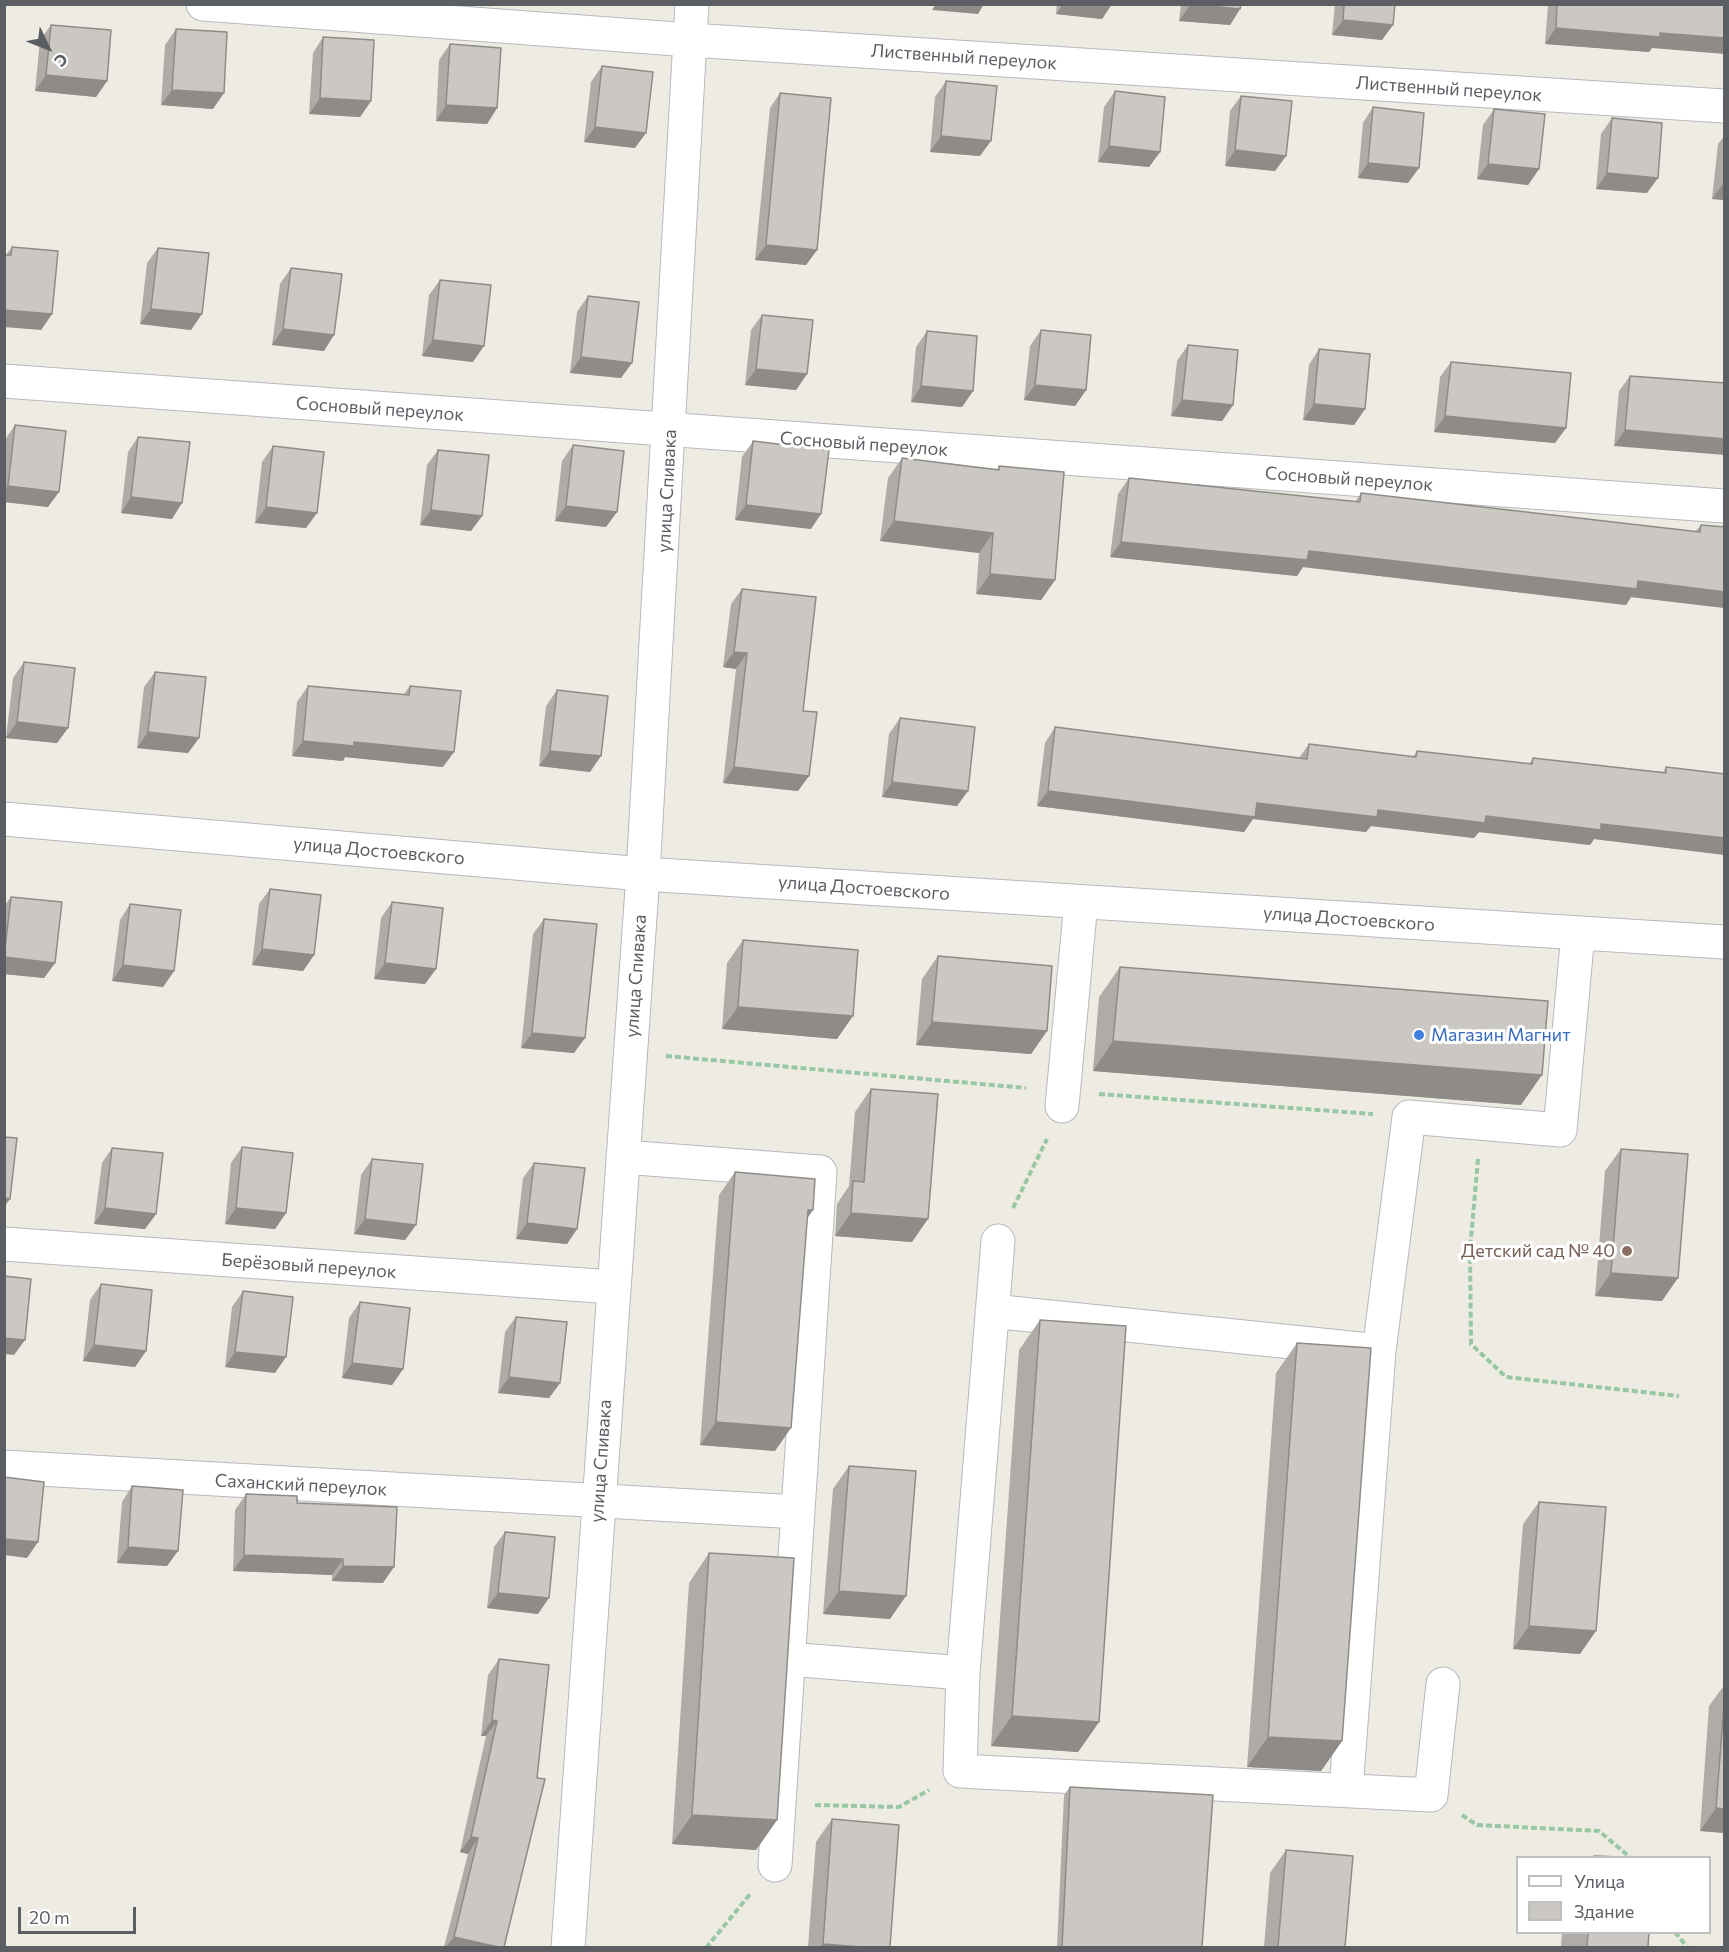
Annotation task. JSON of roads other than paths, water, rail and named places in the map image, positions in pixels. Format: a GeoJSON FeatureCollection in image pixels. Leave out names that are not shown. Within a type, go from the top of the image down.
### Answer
{"type":"FeatureCollection","features":[{"type":"Feature","properties":{"kind":"street","name":"Лиственный переулок"},"geometry":{"type":"LineString","coordinates":[[203,4],[690,40],[1725,106]]}},
{"type":"Feature","properties":{"kind":"street","name":"улица Спивака"},"geometry":{"type":"LineString","coordinates":[[568,1947],[643,874],[670,430],[692,4]]}},
{"type":"Feature","properties":{"kind":"street","name":"Сосновый переулок"},"geometry":{"type":"LineString","coordinates":[[4,381],[1725,506]]}},
{"type":"Feature","properties":{"kind":"street","name":"улица Достоевского"},"geometry":{"type":"LineString","coordinates":[[4,819],[643,874],[1725,942]]}},
{"type":"Feature","properties":{"kind":"street"},"geometry":{"type":"LineString","coordinates":[[1063,1098],[1081,902]]}},
{"type":"Feature","properties":{"kind":"street"},"geometry":{"type":"LineString","coordinates":[[1346,1790],[1379,1351],[1409,1117],[1560,1130],[1578,933]]}},
{"type":"Feature","properties":{"kind":"street"},"geometry":{"type":"LineString","coordinates":[[623,1157],[820,1172],[774,1865]]}},
{"type":"Feature","properties":{"kind":"street"},"geometry":{"type":"LineString","coordinates":[[998,1241],[963,1673],[960,1771],[1431,1795],[1443,1684]]}},
{"type":"Feature","properties":{"kind":"street","name":"Берёзовый переулок"},"geometry":{"type":"LineString","coordinates":[[4,1244],[613,1287]]}},
{"type":"Feature","properties":{"kind":"street"},"geometry":{"type":"LineString","coordinates":[[992,1311],[1379,1351]]}},
{"type":"Feature","properties":{"kind":"street","name":"Саханский переулок"},"geometry":{"type":"LineString","coordinates":[[4,1467],[798,1512]]}},
{"type":"Feature","properties":{"kind":"street"},"geometry":{"type":"LineString","coordinates":[[788,1659],[963,1673]]}},
{"type":"Feature","properties":{"kind":"place","name":"Магазин Магнит"},"geometry":{"type":"Point","coordinates":[1419,1035]}},
{"type":"Feature","properties":{"kind":"place","name":"Детский сад № 40"},"geometry":{"type":"Point","coordinates":[1627,1251]}}]}
